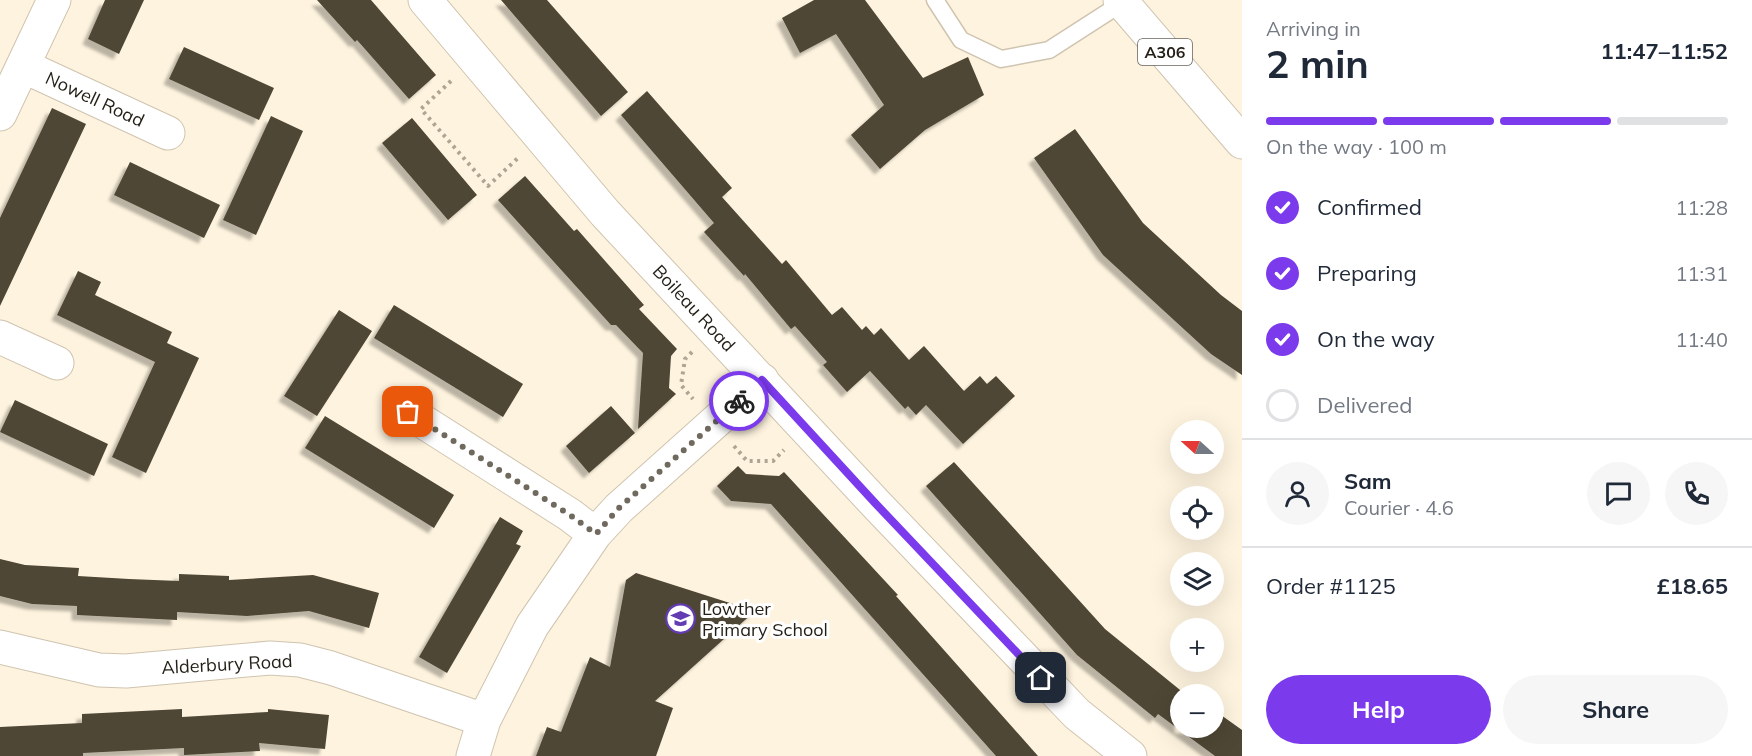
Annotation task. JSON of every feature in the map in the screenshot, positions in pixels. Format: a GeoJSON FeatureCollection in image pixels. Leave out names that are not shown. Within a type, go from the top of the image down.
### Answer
{"type":"FeatureCollection","features":[{"type":"Feature","properties":{"kind":"street","name":"Nowell Road"},"geometry":{"type":"LineString","coordinates":[[0,114],[54,0]]}},
{"type":"Feature","properties":{"kind":"street","name":"Boileau Road"},"geometry":{"type":"LineString","coordinates":[[425,0],[605,213],[876,504],[1077,714],[1130,756]]}},
{"type":"Feature","properties":{"kind":"street","name":"A306"},"geometry":{"type":"LineString","coordinates":[[1121,1],[1242,142]]}},
{"type":"Feature","properties":{"kind":"street","name":"Nowell Road"},"geometry":{"type":"LineString","coordinates":[[23,66],[168,133]]}},
{"type":"Feature","properties":{"kind":"street"},"geometry":{"type":"LineString","coordinates":[[0,337],[57,363]]}},
{"type":"Feature","properties":{"kind":"street"},"geometry":{"type":"LineString","coordinates":[[473,756],[484,720],[532,626],[596,534],[619,508],[762,380]]}},
{"type":"Feature","properties":{"kind":"street"},"geometry":{"type":"LineString","coordinates":[[408,412],[596,534]]}},
{"type":"Feature","properties":{"kind":"street","name":"Alderbury Road"},"geometry":{"type":"LineString","coordinates":[[0,647],[99,670],[126,671],[270,658],[300,660],[331,668],[484,720]]}},
{"type":"Feature","properties":{"kind":"lane"},"geometry":{"type":"LineString","coordinates":[[935,0],[961,40],[1001,59],[1049,50],[1121,1]]}},
{"type":"Feature","properties":{"kind":"path"},"geometry":{"type":"LineString","coordinates":[[475,60],[421,109],[488,186],[541,138]]}},
{"type":"Feature","properties":{"kind":"building"},"geometry":{"type":"Polygon","coordinates":[[[105,0],[144,0],[119,54],[88,39],[105,0]]]}},
{"type":"Feature","properties":{"kind":"building"},"geometry":{"type":"Polygon","coordinates":[[[317,0],[371,0],[436,75],[409,99],[357,40],[355,42],[317,0]]]}},
{"type":"Feature","properties":{"kind":"building"},"geometry":{"type":"Polygon","coordinates":[[[501,0],[547,0],[628,92],[601,116],[501,0]]]}},
{"type":"Feature","properties":{"kind":"building"},"geometry":{"type":"Polygon","coordinates":[[[814,0],[865,0],[923,78],[968,57],[984,95],[925,130],[880,169],[851,135],[884,105],[836,34],[800,53],[782,18],[814,0]]]}},
{"type":"Feature","properties":{"kind":"building"},"geometry":{"type":"Polygon","coordinates":[[[184,47],[274,88],[259,120],[169,79],[184,47]]]}},
{"type":"Feature","properties":{"kind":"building"},"geometry":{"type":"Polygon","coordinates":[[[647,91],[732,188],[722,197],[782,264],[786,260],[832,315],[842,307],[862,330],[866,326],[874,335],[881,328],[909,360],[924,346],[964,391],[980,376],[987,384],[996,376],[1015,396],[963,444],[926,405],[916,415],[908,406],[905,409],[870,371],[847,392],[823,365],[827,362],[795,326],[791,329],[745,274],[744,276],[704,232],[714,223],[621,115],[647,91]]]}},
{"type":"Feature","properties":{"kind":"building"},"geometry":{"type":"Polygon","coordinates":[[[52,108],[86,124],[0,306],[0,218],[52,108]]]}},
{"type":"Feature","properties":{"kind":"building"},"geometry":{"type":"Polygon","coordinates":[[[271,116],[303,131],[256,235],[223,220],[271,116]]]}},
{"type":"Feature","properties":{"kind":"building"},"geometry":{"type":"Polygon","coordinates":[[[412,118],[477,195],[448,220],[382,143],[412,118]]]}},
{"type":"Feature","properties":{"kind":"building"},"geometry":{"type":"Polygon","coordinates":[[[1075,129],[1143,223],[1221,295],[1242,311],[1242,375],[1211,354],[1103,255],[1034,158],[1075,129]]]}},
{"type":"Feature","properties":{"kind":"building"},"geometry":{"type":"Polygon","coordinates":[[[130,162],[220,205],[204,238],[114,195],[130,162]]]}},
{"type":"Feature","properties":{"kind":"building"},"geometry":{"type":"Polygon","coordinates":[[[525,176],[574,231],[577,229],[644,305],[639,309],[677,349],[671,356],[669,388],[676,394],[638,429],[643,353],[616,325],[611,325],[498,200],[525,176]]]}},
{"type":"Feature","properties":{"kind":"building"},"geometry":{"type":"Polygon","coordinates":[[[78,271],[101,282],[95,295],[172,332],[167,343],[199,358],[146,473],[112,457],[155,362],[57,315],[78,271]]]}},
{"type":"Feature","properties":{"kind":"building"},"geometry":{"type":"Polygon","coordinates":[[[394,305],[523,384],[503,417],[374,338],[394,305]]]}},
{"type":"Feature","properties":{"kind":"building"},"geometry":{"type":"Polygon","coordinates":[[[339,310],[372,331],[317,416],[284,396],[339,310]]]}},
{"type":"Feature","properties":{"kind":"building"},"geometry":{"type":"Polygon","coordinates":[[[15,400],[108,444],[94,476],[0,432],[15,400]]]}},
{"type":"Feature","properties":{"kind":"building"},"geometry":{"type":"Polygon","coordinates":[[[611,406],[635,433],[589,473],[566,446],[611,406]]]}},
{"type":"Feature","properties":{"kind":"building"},"geometry":{"type":"Polygon","coordinates":[[[325,416],[454,495],[434,528],[305,448],[325,416]]]}},
{"type":"Feature","properties":{"kind":"building"},"geometry":{"type":"Polygon","coordinates":[[[954,462],[1105,629],[1173,684],[1170,684],[1170,723],[1158,714],[1155,718],[1077,655],[926,486],[954,462]]]}},
{"type":"Feature","properties":{"kind":"building"},"geometry":{"type":"Polygon","coordinates":[[[738,466],[746,474],[779,476],[784,472],[898,595],[896,596],[1038,756],[996,756],[771,504],[731,501],[717,486],[738,466]]]}},
{"type":"Feature","properties":{"kind":"building"},"geometry":{"type":"Polygon","coordinates":[[[500,517],[523,531],[516,544],[521,546],[447,673],[419,657],[500,517]]]}},
{"type":"Feature","properties":{"kind":"building"},"geometry":{"type":"Polygon","coordinates":[[[0,559],[25,565],[79,568],[78,576],[129,579],[179,581],[179,574],[229,576],[229,580],[313,575],[379,593],[369,628],[309,611],[247,616],[177,612],[177,620],[77,615],[77,606],[32,604],[0,596],[0,559]]]}},
{"type":"Feature","properties":{"kind":"building"},"geometry":{"type":"Polygon","coordinates":[[[636,573],[755,611],[655,701],[673,708],[656,756],[536,756],[547,727],[561,732],[590,657],[610,667],[626,580],[636,573]]]}},
{"type":"Feature","properties":{"kind":"building"},"geometry":{"type":"Polygon","coordinates":[[[182,709],[182,717],[268,712],[268,709],[329,715],[325,749],[259,743],[260,751],[184,755],[184,748],[83,753],[83,756],[0,756],[0,727],[82,723],[82,714],[182,709]]]}},
{"type":"Feature","properties":{"kind":"building"},"geometry":{"type":"Polygon","coordinates":[[[1224,717],[1242,730],[1242,756],[1215,756],[1191,738],[1224,738],[1224,717]]]}},
{"type":"Feature","properties":{"kind":"way so far"},"geometry":{"type":"LineString","coordinates":[[408,412],[596,534],[619,508],[739,401]]}},
{"type":"Feature","properties":{"kind":"place","name":"Lowther Primary School"},"geometry":{"type":"Point","coordinates":[681,618]}},
{"type":"Feature","properties":{"kind":"route"},"geometry":{"type":"LineString","coordinates":[[739,401],[762,380],[1041,678]]}}]}
